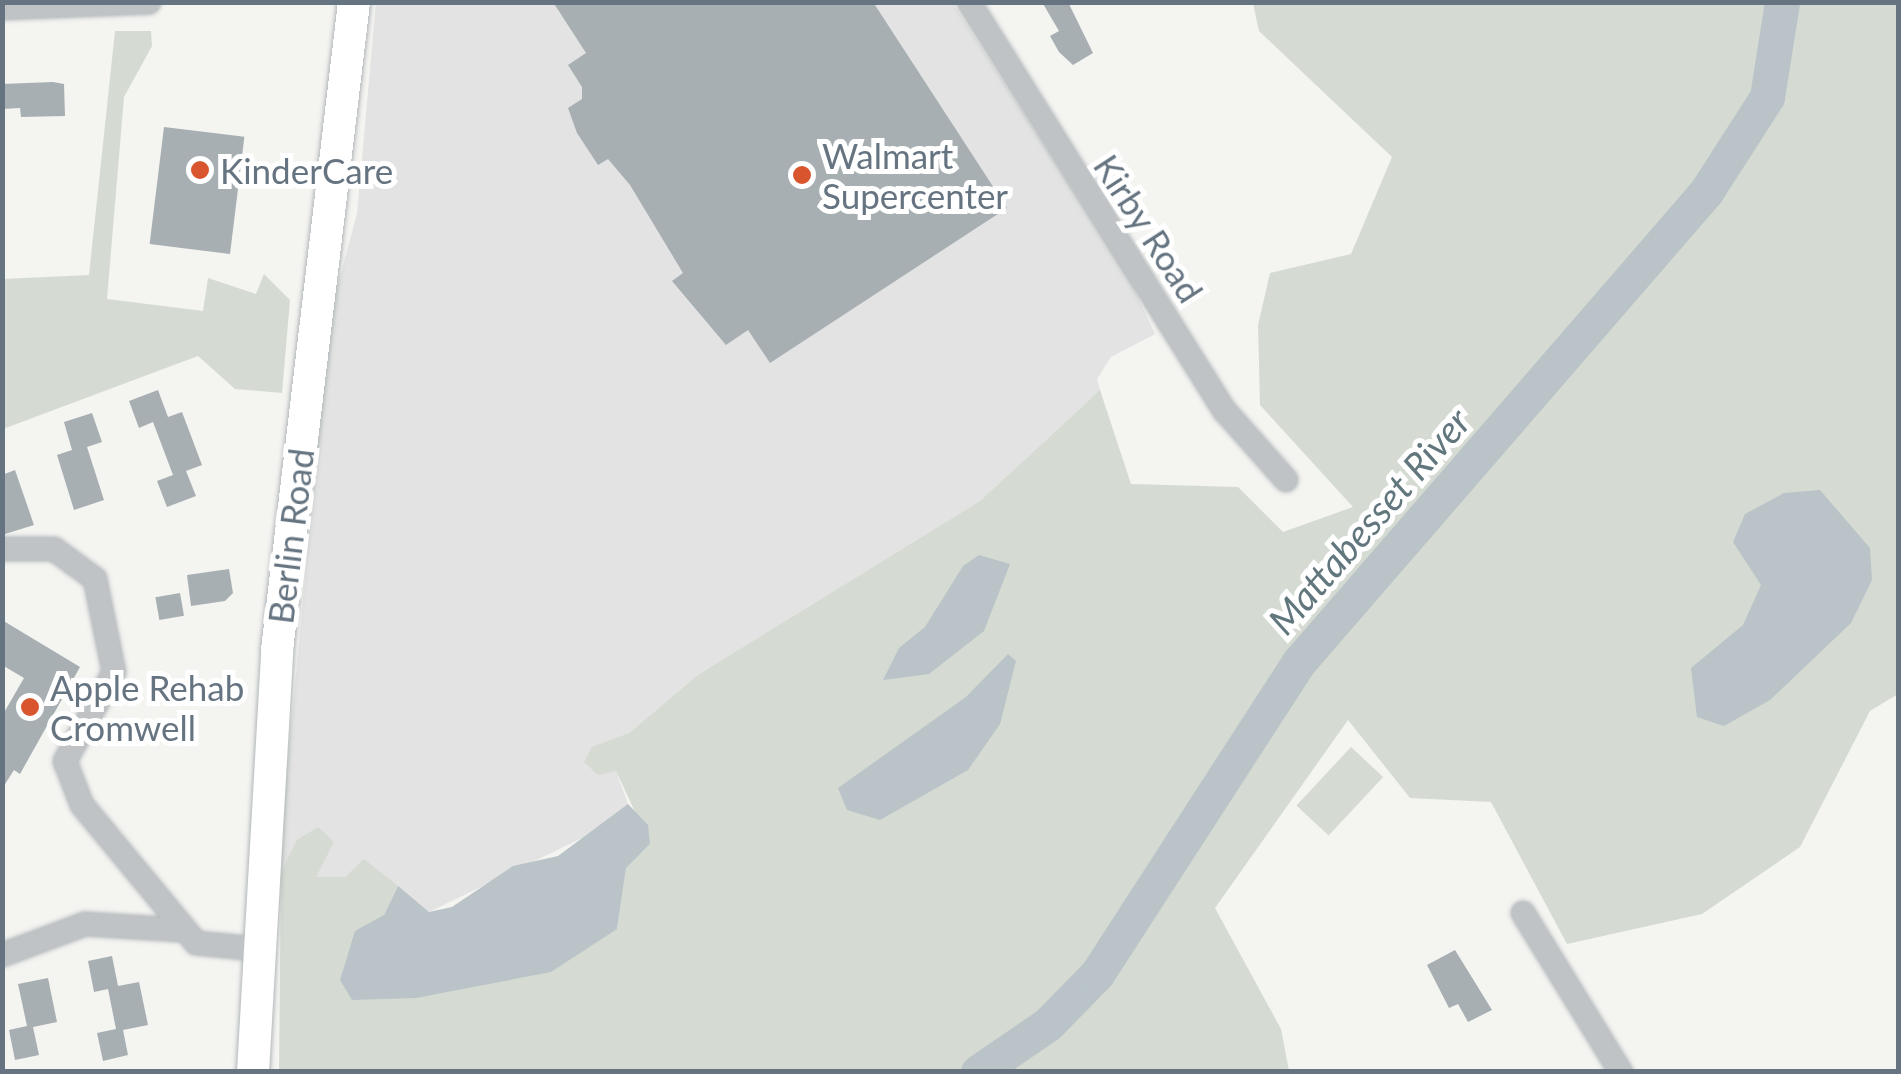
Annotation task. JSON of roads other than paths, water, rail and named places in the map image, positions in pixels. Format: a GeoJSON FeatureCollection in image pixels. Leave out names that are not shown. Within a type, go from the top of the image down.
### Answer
{"type":"FeatureCollection","features":[{"type":"Feature","properties":{"kind":"main road","name":"Berlin Road"},"geometry":{"type":"LineString","coordinates":[[253,1072],[276,650],[354,3]]}},
{"type":"Feature","properties":{"kind":"street"},"geometry":{"type":"LineString","coordinates":[[2,8],[150,2]]}},
{"type":"Feature","properties":{"kind":"street"},"geometry":{"type":"LineString","coordinates":[[334,2],[354,3]]}},
{"type":"Feature","properties":{"kind":"street","name":"Kirby Road"},"geometry":{"type":"LineString","coordinates":[[969,2],[1225,410],[1286,480]]}},
{"type":"Feature","properties":{"kind":"street"},"geometry":{"type":"LineString","coordinates":[[2,548],[54,548],[95,579],[114,672],[65,761],[68,782],[182,930],[217,950],[258,948]]}},
{"type":"Feature","properties":{"kind":"street"},"geometry":{"type":"LineString","coordinates":[[1524,913],[1621,1072]]}},
{"type":"Feature","properties":{"kind":"street"},"geometry":{"type":"LineString","coordinates":[[2,955],[85,924],[182,930]]}},
{"type":"Feature","properties":{"kind":"waterway","name":"Mattabesset River"},"geometry":{"type":"LineString","coordinates":[[978,1072],[1048,1024],[1097,974],[1299,662],[1706,192],[1767,97],[1782,2]]}},
{"type":"Feature","properties":{"kind":"place","name":"KinderCare"},"geometry":{"type":"Point","coordinates":[200,170]}},
{"type":"Feature","properties":{"kind":"place","name":"Walmart Supercenter"},"geometry":{"type":"Point","coordinates":[802,175]}},
{"type":"Feature","properties":{"kind":"place","name":"Apple Rehab Cromwell"},"geometry":{"type":"Point","coordinates":[30,707]}}]}
